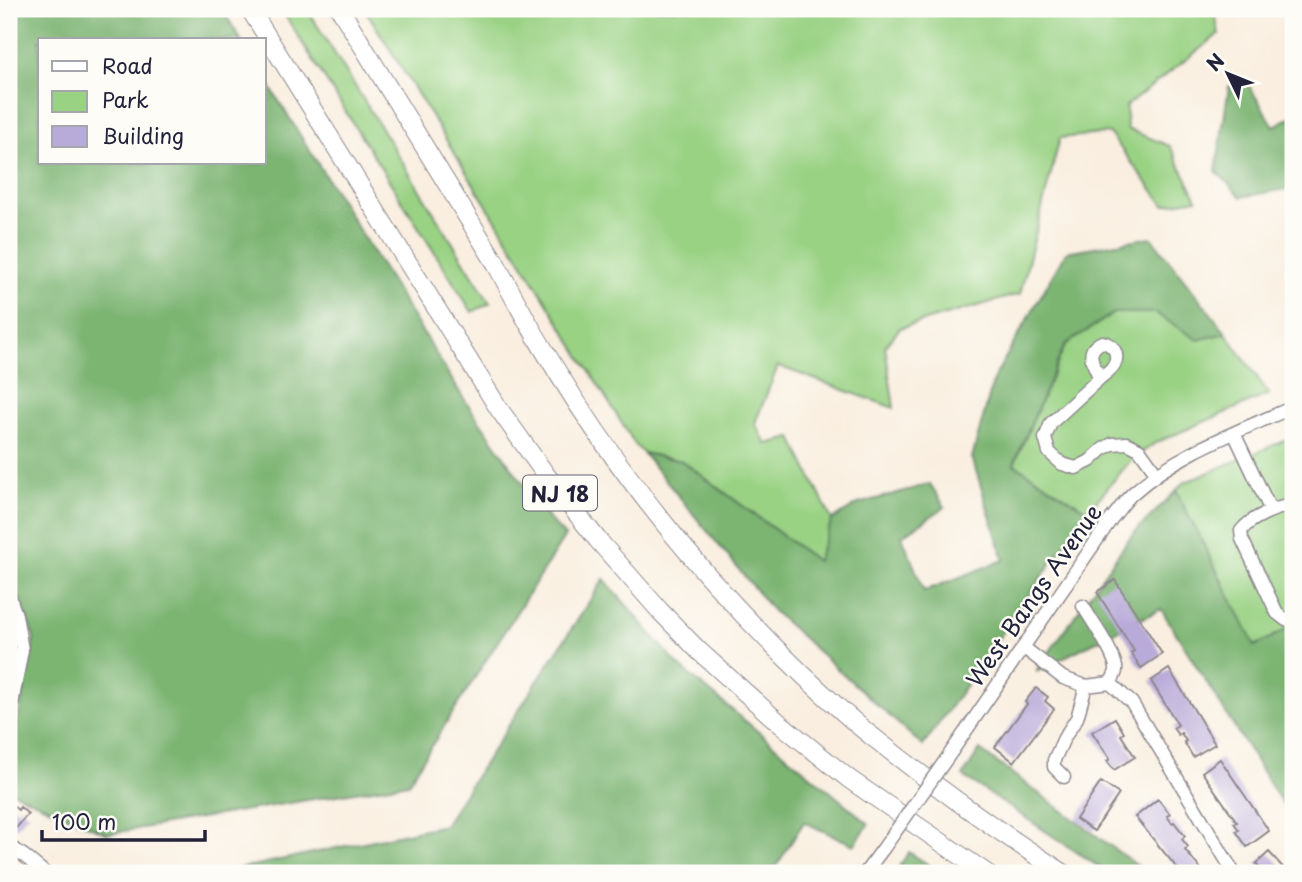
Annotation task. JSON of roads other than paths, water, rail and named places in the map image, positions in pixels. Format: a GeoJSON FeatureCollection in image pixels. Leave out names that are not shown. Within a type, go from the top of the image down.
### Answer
{"type":"FeatureCollection","features":[{"type":"Feature","properties":{"kind":"highway","name":"NJ 18"},"geometry":{"type":"LineString","coordinates":[[250,9],[499,409],[546,475],[597,539],[699,651],[777,722],[849,779],[986,873]]}},
{"type":"Feature","properties":{"kind":"highway","name":"NJ 18"},"geometry":{"type":"LineString","coordinates":[[340,9],[495,262],[574,398],[611,453],[676,538],[759,632],[877,741],[996,829],[1063,873]]}},
{"type":"Feature","properties":{"kind":"street"},"geometry":{"type":"LineString","coordinates":[[1101,378],[1051,423],[1045,438],[1049,452],[1062,464],[1076,468],[1112,444],[1127,443],[1139,449],[1157,474]]}},
{"type":"Feature","properties":{"kind":"street","name":"West Bangs Avenue"},"geometry":{"type":"LineString","coordinates":[[865,873],[1112,518],[1131,495],[1157,474],[1199,448],[1293,407]]}},
{"type":"Feature","properties":{"kind":"street"},"geometry":{"type":"LineString","coordinates":[[1234,433],[1271,511]]}},
{"type":"Feature","properties":{"kind":"street"},"geometry":{"type":"LineString","coordinates":[[1293,505],[1271,511],[1248,523],[1241,531],[1242,539],[1277,613],[1286,620],[1293,620]]}},
{"type":"Feature","properties":{"kind":"street"},"geometry":{"type":"LineString","coordinates":[[9,595],[16,615],[22,650],[9,720]]}},
{"type":"Feature","properties":{"kind":"street"},"geometry":{"type":"LineString","coordinates":[[1083,606],[1116,666],[1110,683]]}},
{"type":"Feature","properties":{"kind":"street"},"geometry":{"type":"LineString","coordinates":[[1023,647],[1063,678],[1086,686],[1110,683],[1132,703],[1234,873]]}},
{"type":"Feature","properties":{"kind":"street"},"geometry":{"type":"LineString","coordinates":[[1064,777],[1054,767],[1054,760],[1077,718],[1086,686]]}},
{"type":"Feature","properties":{"kind":"street"},"geometry":{"type":"LineString","coordinates":[[9,846],[45,873]]}}]}
